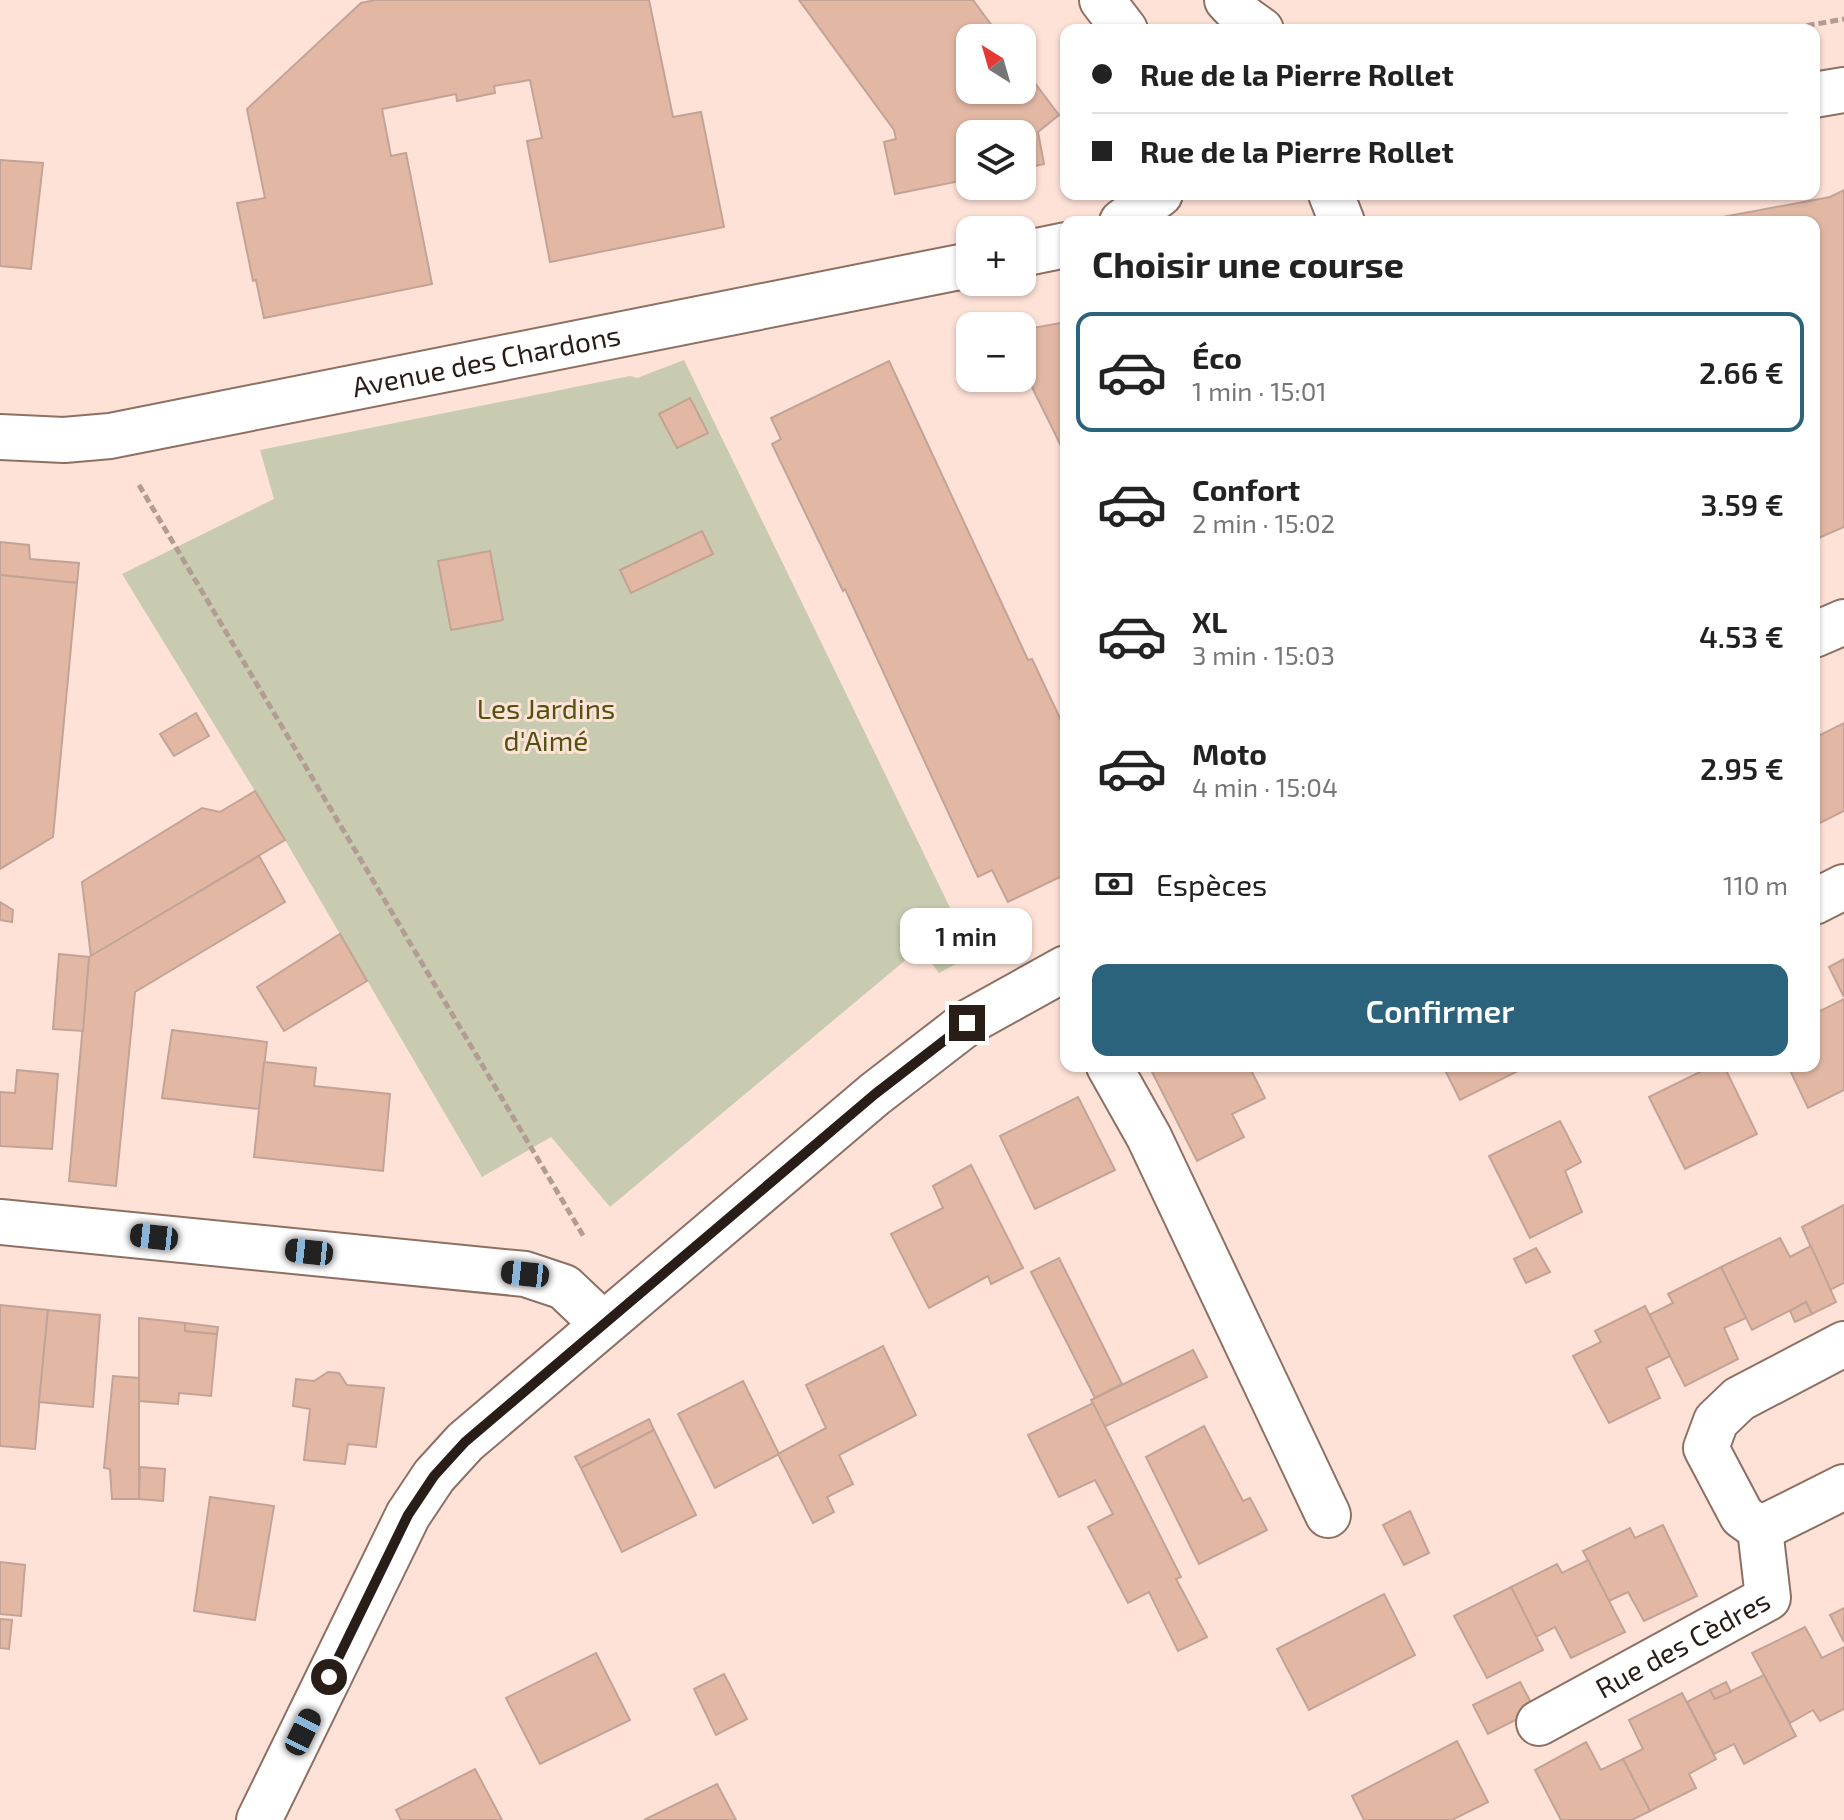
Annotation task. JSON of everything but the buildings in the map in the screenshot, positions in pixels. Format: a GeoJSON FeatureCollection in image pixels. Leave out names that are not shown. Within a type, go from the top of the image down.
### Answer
{"type":"FeatureCollection","features":[{"type":"Feature","properties":{"kind":"street"},"geometry":{"type":"LineString","coordinates":[[1102,0],[1120,24]]}},
{"type":"Feature","properties":{"kind":"street"},"geometry":{"type":"LineString","coordinates":[[1227,0],[1252,24]]}},
{"type":"Feature","properties":{"kind":"street"},"geometry":{"type":"LineString","coordinates":[[1820,94],[1844,90]]}},
{"type":"Feature","properties":{"kind":"street"},"geometry":{"type":"LineString","coordinates":[[1130,216],[1152,200]]}},
{"type":"Feature","properties":{"kind":"street"},"geometry":{"type":"LineString","coordinates":[[1036,251],[1060,246]]}},
{"type":"Feature","properties":{"kind":"street","name":"Avenue des Chardons"},"geometry":{"type":"LineString","coordinates":[[0,437],[64,440],[110,436],[956,268]]}},
{"type":"Feature","properties":{"kind":"street"},"geometry":{"type":"LineString","coordinates":[[1820,632],[1844,622]]}},
{"type":"Feature","properties":{"kind":"street"},"geometry":{"type":"LineString","coordinates":[[1820,899],[1844,887]]}},
{"type":"Feature","properties":{"kind":"street"},"geometry":{"type":"LineString","coordinates":[[259,1820],[408,1515],[434,1476],[465,1442],[875,1094],[967,1023],[1060,977]]}},
{"type":"Feature","properties":{"kind":"street"},"geometry":{"type":"LineString","coordinates":[[1112,1072],[1149,1137],[1328,1515]]}},
{"type":"Feature","properties":{"kind":"street"},"geometry":{"type":"LineString","coordinates":[[0,1222],[525,1274],[564,1287],[603,1324]]}},
{"type":"Feature","properties":{"kind":"street"},"geometry":{"type":"LineString","coordinates":[[1844,1344],[1739,1399],[1716,1421],[1706,1448],[1742,1516],[1760,1529],[1844,1487]]}},
{"type":"Feature","properties":{"kind":"street","name":"Rue des Cèdres"},"geometry":{"type":"LineString","coordinates":[[1539,1723],[1768,1598],[1760,1529]]}},
{"type":"Feature","properties":{"kind":"path"},"geometry":{"type":"LineString","coordinates":[[1816,24],[1844,19]]}},
{"type":"Feature","properties":{"kind":"path"},"geometry":{"type":"LineString","coordinates":[[110,436],[594,1254],[564,1287]]}},
{"type":"Feature","properties":{"kind":"green space","name":"Les Jardins d'Aimé"},"geometry":{"type":"Polygon","coordinates":[[[684,360],[973,955],[939,973],[920,948],[610,1207],[551,1137],[482,1177],[285,840],[122,574],[274,499],[260,450],[630,376],[637,378],[684,360]]]}},
{"type":"Feature","properties":{"kind":"route"},"geometry":{"type":"LineString","coordinates":[[329,1677],[408,1515],[434,1476],[465,1442],[875,1094],[967,1023]]}}]}
